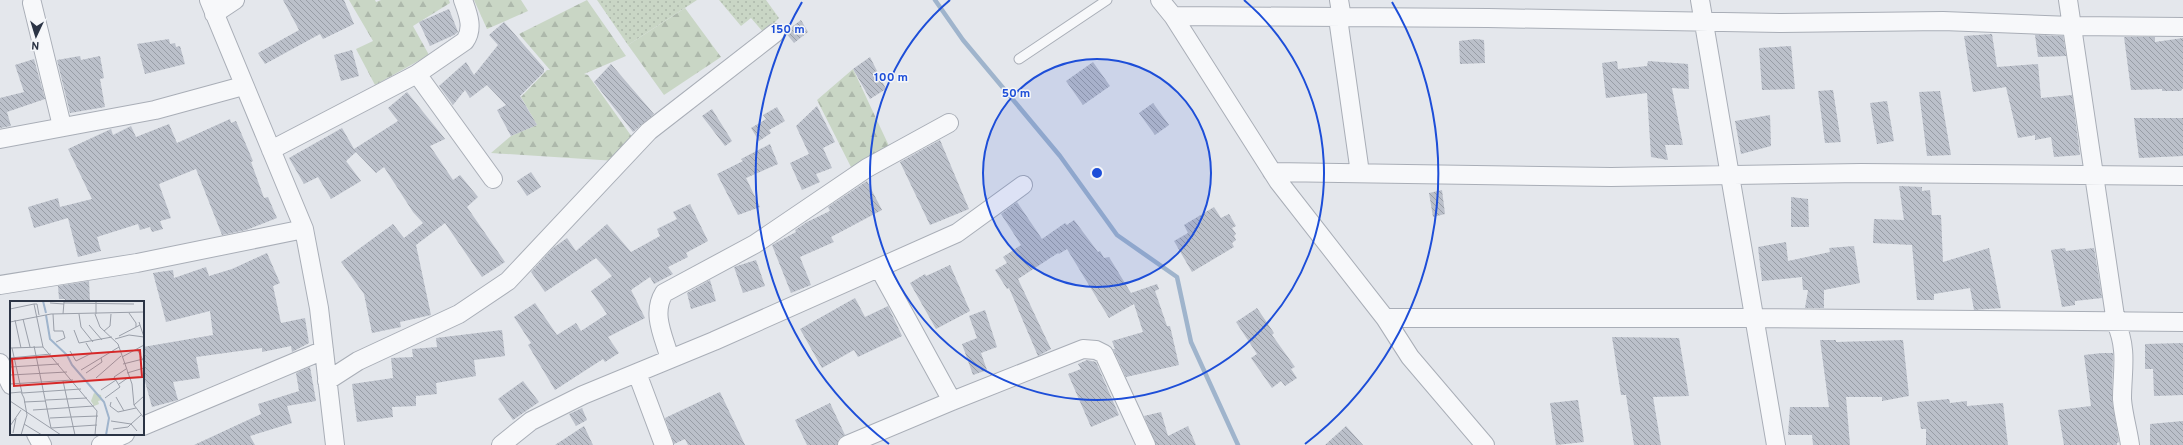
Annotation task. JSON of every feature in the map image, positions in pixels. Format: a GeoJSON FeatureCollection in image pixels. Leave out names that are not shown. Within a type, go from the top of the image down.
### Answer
{"type":"FeatureCollection","features":[{"type":"Feature","properties":{"kind":"street"},"geometry":{"type":"LineString","coordinates":[[235,0],[211,7],[304,229],[319,308],[335,445]]}},
{"type":"Feature","properties":{"kind":"street"},"geometry":{"type":"LineString","coordinates":[[271,150],[417,74],[466,41],[470,34],[469,20],[463,0]]}},
{"type":"Feature","properties":{"kind":"street"},"geometry":{"type":"LineString","coordinates":[[1160,0],[1173,16],[1272,172],[1385,318],[1410,357],[1485,445]]}},
{"type":"Feature","properties":{"kind":"street"},"geometry":{"type":"LineString","coordinates":[[1339,0],[1360,173]]}},
{"type":"Feature","properties":{"kind":"street"},"geometry":{"type":"LineString","coordinates":[[1700,0],[1776,445]]}},
{"type":"Feature","properties":{"kind":"street"},"geometry":{"type":"LineString","coordinates":[[2068,0],[2116,323],[2122,335],[2125,374],[2122,399],[2130,445]]}},
{"type":"Feature","properties":{"kind":"street"},"geometry":{"type":"LineString","coordinates":[[32,3],[62,126]]}},
{"type":"Feature","properties":{"kind":"street"},"geometry":{"type":"LineString","coordinates":[[1173,16],[1789,23],[1943,21],[2071,26],[2183,27]]}},
{"type":"Feature","properties":{"kind":"street"},"geometry":{"type":"LineString","coordinates":[[328,381],[358,361],[459,314],[508,281],[649,131],[776,33]]}},
{"type":"Feature","properties":{"kind":"street"},"geometry":{"type":"LineString","coordinates":[[417,74],[493,179]]}},
{"type":"Feature","properties":{"kind":"street"},"geometry":{"type":"LineString","coordinates":[[0,139],[62,126],[155,110],[243,86]]}},
{"type":"Feature","properties":{"kind":"street"},"geometry":{"type":"LineString","coordinates":[[670,359],[658,317],[658,302],[664,293],[755,244],[867,168],[949,123]]}},
{"type":"Feature","properties":{"kind":"street"},"geometry":{"type":"LineString","coordinates":[[1272,172],[1611,177],[1861,173],[2183,176]]}},
{"type":"Feature","properties":{"kind":"street"},"geometry":{"type":"LineString","coordinates":[[501,445],[531,421],[583,395],[670,359],[957,233],[1023,185]]}},
{"type":"Feature","properties":{"kind":"street"},"geometry":{"type":"LineString","coordinates":[[0,285],[137,263],[304,229]]}},
{"type":"Feature","properties":{"kind":"street"},"geometry":{"type":"LineString","coordinates":[[879,268],[952,401]]}},
{"type":"Feature","properties":{"kind":"street"},"geometry":{"type":"LineString","coordinates":[[1385,318],[1754,318],[2116,323],[2183,322]]}},
{"type":"Feature","properties":{"kind":"street"},"geometry":{"type":"LineString","coordinates":[[847,445],[1083,349],[1096,350],[1104,354],[1146,445]]}},
{"type":"Feature","properties":{"kind":"street"},"geometry":{"type":"LineString","coordinates":[[144,426],[324,350]]}},
{"type":"Feature","properties":{"kind":"street"},"geometry":{"type":"LineString","coordinates":[[0,363],[10,383]]}},
{"type":"Feature","properties":{"kind":"street"},"geometry":{"type":"LineString","coordinates":[[637,373],[664,445]]}},
{"type":"Feature","properties":{"kind":"street"},"geometry":{"type":"LineString","coordinates":[[37,435],[42,445]]}},
{"type":"Feature","properties":{"kind":"street"},"geometry":{"type":"LineString","coordinates":[[100,445],[123,435]]}},
{"type":"Feature","properties":{"kind":"lane"},"geometry":{"type":"LineString","coordinates":[[1019,59],[1107,0]]}},
{"type":"Feature","properties":{"kind":"green space"},"geometry":{"type":"Polygon","coordinates":[[[349,0],[375,0],[376,2],[381,0],[449,0],[450,3],[413,26],[429,55],[375,85],[356,49],[373,41],[349,0]]]}},
{"type":"Feature","properties":{"kind":"green space"},"geometry":{"type":"Polygon","coordinates":[[[474,0],[521,0],[528,11],[487,29],[474,0]]]}},
{"type":"Feature","properties":{"kind":"green space"},"geometry":{"type":"Polygon","coordinates":[[[587,0],[626,56],[584,74],[588,75],[632,137],[616,161],[491,153],[511,136],[537,125],[521,97],[547,70],[550,70],[519,34],[587,0]]]}},
{"type":"Feature","properties":{"kind":"green space"},"geometry":{"type":"Polygon","coordinates":[[[597,0],[697,0],[628,45],[597,0]]]}},
{"type":"Feature","properties":{"kind":"green space"},"geometry":{"type":"Polygon","coordinates":[[[719,0],[766,0],[779,18],[764,33],[751,18],[741,26],[719,0]]]}},
{"type":"Feature","properties":{"kind":"green space"},"geometry":{"type":"Polygon","coordinates":[[[685,8],[721,57],[664,95],[628,45],[685,8]]]}},
{"type":"Feature","properties":{"kind":"green space"},"geometry":{"type":"Polygon","coordinates":[[[853,69],[889,146],[852,169],[817,100],[853,69]]]}},
{"type":"Feature","properties":{"kind":"building"},"geometry":{"type":"Polygon","coordinates":[[[283,0],[344,0],[354,24],[323,39],[320,34],[265,64],[258,53],[299,30],[283,0]]]}},
{"type":"Feature","properties":{"kind":"building"},"geometry":{"type":"Polygon","coordinates":[[[449,9],[458,32],[430,46],[419,22],[449,9]]]}},
{"type":"Feature","properties":{"kind":"building"},"geometry":{"type":"Polygon","coordinates":[[[801,20],[808,32],[794,43],[785,32],[801,20]]]}},
{"type":"Feature","properties":{"kind":"building"},"geometry":{"type":"Polygon","coordinates":[[[504,22],[544,68],[544,72],[520,96],[537,125],[511,136],[497,110],[506,105],[487,85],[470,98],[465,90],[453,105],[439,86],[466,62],[474,75],[498,45],[489,35],[504,22]]]}},
{"type":"Feature","properties":{"kind":"building"},"geometry":{"type":"Polygon","coordinates":[[[1992,34],[1997,67],[2038,64],[2041,98],[2072,95],[2080,155],[2054,157],[2051,137],[2035,140],[2035,135],[2018,138],[2006,87],[1973,92],[1964,36],[1992,34]]]}},
{"type":"Feature","properties":{"kind":"building"},"geometry":{"type":"Polygon","coordinates":[[[2035,35],[2063,36],[2066,56],[2038,57],[2035,35]]]}},
{"type":"Feature","properties":{"kind":"building"},"geometry":{"type":"Polygon","coordinates":[[[2124,37],[2155,37],[2155,42],[2183,38],[2183,88],[2181,91],[2162,91],[2162,89],[2131,90],[2124,37]]]}},
{"type":"Feature","properties":{"kind":"building"},"geometry":{"type":"Polygon","coordinates":[[[169,39],[170,44],[175,43],[176,47],[180,46],[185,64],[145,74],[137,44],[169,39]]]}},
{"type":"Feature","properties":{"kind":"building"},"geometry":{"type":"Polygon","coordinates":[[[1476,39],[1484,40],[1485,63],[1460,64],[1459,41],[1476,39]]]}},
{"type":"Feature","properties":{"kind":"building"},"geometry":{"type":"Polygon","coordinates":[[[1791,46],[1795,89],[1762,90],[1759,48],[1791,46]]]}},
{"type":"Feature","properties":{"kind":"building"},"geometry":{"type":"Polygon","coordinates":[[[352,50],[359,76],[341,81],[334,55],[352,50]]]}},
{"type":"Feature","properties":{"kind":"building"},"geometry":{"type":"Polygon","coordinates":[[[80,56],[81,60],[100,56],[104,78],[100,79],[105,107],[70,113],[57,60],[80,56]]]}},
{"type":"Feature","properties":{"kind":"building"},"geometry":{"type":"Polygon","coordinates":[[[870,57],[886,89],[870,99],[853,69],[870,57]]]}},
{"type":"Feature","properties":{"kind":"building"},"geometry":{"type":"Polygon","coordinates":[[[34,59],[45,99],[7,112],[11,126],[0,128],[0,98],[24,92],[15,65],[34,59]]]}},
{"type":"Feature","properties":{"kind":"building"},"geometry":{"type":"Polygon","coordinates":[[[1617,61],[1618,69],[1647,66],[1648,61],[1688,64],[1689,89],[1672,88],[1683,145],[1665,145],[1668,160],[1651,157],[1647,93],[1606,98],[1602,63],[1617,61]]]}},
{"type":"Feature","properties":{"kind":"building"},"geometry":{"type":"Polygon","coordinates":[[[1093,62],[1110,86],[1083,105],[1066,81],[1093,62]]]}},
{"type":"Feature","properties":{"kind":"building"},"geometry":{"type":"Polygon","coordinates":[[[611,64],[654,114],[633,132],[594,82],[611,64]]]}},
{"type":"Feature","properties":{"kind":"building"},"geometry":{"type":"Polygon","coordinates":[[[1833,90],[1841,142],[1825,143],[1818,91],[1833,90]]]}},
{"type":"Feature","properties":{"kind":"building"},"geometry":{"type":"Polygon","coordinates":[[[1940,91],[1951,155],[1927,156],[1919,92],[1940,91]]]}},
{"type":"Feature","properties":{"kind":"building"},"geometry":{"type":"Polygon","coordinates":[[[407,92],[445,139],[430,146],[453,180],[460,175],[478,197],[467,207],[505,262],[482,277],[445,223],[416,245],[431,315],[400,322],[401,327],[372,333],[364,294],[341,262],[393,224],[404,238],[423,223],[413,212],[384,167],[376,173],[356,152],[346,161],[361,181],[331,199],[318,177],[304,184],[289,158],[342,128],[354,149],[398,121],[388,108],[407,92]]]}},
{"type":"Feature","properties":{"kind":"building"},"geometry":{"type":"Polygon","coordinates":[[[1887,101],[1894,141],[1877,144],[1870,103],[1887,101]]]}},
{"type":"Feature","properties":{"kind":"building"},"geometry":{"type":"Polygon","coordinates":[[[1153,103],[1169,125],[1155,135],[1139,113],[1153,103]]]}},
{"type":"Feature","properties":{"kind":"building"},"geometry":{"type":"Polygon","coordinates":[[[817,106],[835,142],[823,148],[832,168],[816,174],[820,182],[802,190],[790,163],[809,154],[796,126],[817,106]]]}},
{"type":"Feature","properties":{"kind":"building"},"geometry":{"type":"Polygon","coordinates":[[[777,107],[785,121],[769,130],[771,133],[759,141],[751,128],[766,119],[763,115],[777,107]]]}},
{"type":"Feature","properties":{"kind":"building"},"geometry":{"type":"Polygon","coordinates":[[[712,109],[732,141],[725,146],[702,116],[712,109]]]}},
{"type":"Feature","properties":{"kind":"building"},"geometry":{"type":"Polygon","coordinates":[[[1770,115],[1771,146],[1741,154],[1735,121],[1770,115]]]}},
{"type":"Feature","properties":{"kind":"building"},"geometry":{"type":"Polygon","coordinates":[[[2134,118],[2183,118],[2183,156],[2139,158],[2134,118]]]}},
{"type":"Feature","properties":{"kind":"building"},"geometry":{"type":"Polygon","coordinates":[[[230,119],[231,123],[236,121],[253,161],[251,162],[264,198],[268,197],[277,218],[246,230],[222,235],[196,169],[159,184],[171,218],[160,221],[163,229],[152,232],[150,227],[140,230],[138,224],[97,237],[101,251],[78,257],[68,218],[34,228],[28,207],[58,198],[60,207],[92,199],[68,149],[111,129],[113,135],[131,126],[136,137],[169,124],[177,143],[230,119]]]}},
{"type":"Feature","properties":{"kind":"building"},"geometry":{"type":"Polygon","coordinates":[[[940,140],[969,209],[930,225],[900,162],[940,140]]]}},
{"type":"Feature","properties":{"kind":"building"},"geometry":{"type":"Polygon","coordinates":[[[770,144],[778,164],[746,178],[760,207],[738,215],[717,174],[743,161],[741,159],[770,144]]]}},
{"type":"Feature","properties":{"kind":"building"},"geometry":{"type":"Polygon","coordinates":[[[531,172],[541,187],[527,196],[517,181],[531,172]]]}},
{"type":"Feature","properties":{"kind":"building"},"geometry":{"type":"Polygon","coordinates":[[[867,181],[882,210],[831,237],[834,242],[800,257],[811,285],[791,293],[772,245],[796,232],[795,230],[807,222],[830,211],[828,207],[867,181]]]}},
{"type":"Feature","properties":{"kind":"building"},"geometry":{"type":"Polygon","coordinates":[[[1899,186],[1922,187],[1922,191],[1930,190],[1932,215],[1941,215],[1943,262],[1989,248],[2001,308],[1974,310],[1970,288],[1934,294],[1934,300],[1917,300],[1912,245],[1873,243],[1874,219],[1904,220],[1899,186]]]}},
{"type":"Feature","properties":{"kind":"building"},"geometry":{"type":"Polygon","coordinates":[[[1442,190],[1445,214],[1433,217],[1429,193],[1442,190]]]}},
{"type":"Feature","properties":{"kind":"building"},"geometry":{"type":"Polygon","coordinates":[[[1791,197],[1808,199],[1809,227],[1791,227],[1791,197]]]}},
{"type":"Feature","properties":{"kind":"building"},"geometry":{"type":"Polygon","coordinates":[[[1017,202],[1042,239],[1065,223],[1067,225],[1074,220],[1098,252],[1100,251],[1104,258],[1109,257],[1131,293],[1157,284],[1159,289],[1155,291],[1167,326],[1170,326],[1179,365],[1126,377],[1113,349],[1115,349],[1112,341],[1143,332],[1134,304],[1109,318],[1067,249],[1059,254],[1058,253],[1018,279],[1051,349],[1038,356],[1009,288],[1007,289],[995,270],[1007,263],[1003,257],[1021,245],[1001,214],[1017,202]]]}},
{"type":"Feature","properties":{"kind":"building"},"geometry":{"type":"Polygon","coordinates":[[[690,204],[708,241],[686,253],[688,257],[668,267],[673,274],[654,284],[650,277],[631,290],[645,318],[608,337],[619,353],[605,362],[603,359],[555,390],[528,345],[531,343],[514,317],[535,303],[557,335],[576,323],[581,331],[607,314],[591,291],[612,276],[596,258],[545,292],[531,272],[553,248],[567,238],[576,251],[607,224],[631,252],[660,236],[657,229],[677,219],[673,212],[690,204]]]}},
{"type":"Feature","properties":{"kind":"building"},"geometry":{"type":"Polygon","coordinates":[[[1214,207],[1221,218],[1229,214],[1236,226],[1232,228],[1236,234],[1234,236],[1236,240],[1232,243],[1234,247],[1192,272],[1174,241],[1188,233],[1184,225],[1214,207]]]}},
{"type":"Feature","properties":{"kind":"building"},"geometry":{"type":"Polygon","coordinates":[[[1786,242],[1788,261],[1830,252],[1829,248],[1854,246],[1860,283],[1824,290],[1824,308],[1805,308],[1808,290],[1803,290],[1802,277],[1762,281],[1758,247],[1786,242]]]}},
{"type":"Feature","properties":{"kind":"building"},"geometry":{"type":"Polygon","coordinates":[[[2065,248],[2066,251],[2094,248],[2102,298],[2075,301],[2075,305],[2062,307],[2051,250],[2065,248]]]}},
{"type":"Feature","properties":{"kind":"building"},"geometry":{"type":"Polygon","coordinates":[[[267,253],[280,283],[273,286],[281,323],[305,318],[309,343],[292,352],[291,346],[262,352],[262,348],[196,357],[200,378],[173,382],[178,400],[152,407],[144,378],[144,347],[213,335],[210,311],[166,322],[153,273],[173,270],[174,278],[206,267],[209,276],[232,269],[267,253]]]}},
{"type":"Feature","properties":{"kind":"building"},"geometry":{"type":"Polygon","coordinates":[[[756,260],[765,286],[743,293],[734,267],[756,260]]]}},
{"type":"Feature","properties":{"kind":"building"},"geometry":{"type":"Polygon","coordinates":[[[950,265],[970,311],[936,329],[910,283],[925,274],[926,276],[950,265]]]}},
{"type":"Feature","properties":{"kind":"building"},"geometry":{"type":"Polygon","coordinates":[[[710,280],[716,301],[691,309],[687,293],[710,280]]]}},
{"type":"Feature","properties":{"kind":"building"},"geometry":{"type":"Polygon","coordinates":[[[89,281],[90,301],[65,301],[65,299],[59,299],[58,286],[89,281]]]}},
{"type":"Feature","properties":{"kind":"building"},"geometry":{"type":"Polygon","coordinates":[[[855,298],[865,317],[888,306],[902,336],[858,357],[854,350],[822,368],[800,329],[855,298]]]}},
{"type":"Feature","properties":{"kind":"building"},"geometry":{"type":"Polygon","coordinates":[[[1257,308],[1274,333],[1272,335],[1295,367],[1291,369],[1297,378],[1285,386],[1281,381],[1272,388],[1251,358],[1257,354],[1236,322],[1257,308]]]}},
{"type":"Feature","properties":{"kind":"building"},"geometry":{"type":"Polygon","coordinates":[[[985,310],[997,347],[981,353],[987,370],[973,375],[962,344],[977,338],[969,316],[985,310]]]}},
{"type":"Feature","properties":{"kind":"building"},"geometry":{"type":"Polygon","coordinates":[[[502,330],[505,356],[474,360],[476,376],[436,383],[437,394],[416,396],[416,406],[392,407],[393,417],[357,422],[352,384],[393,378],[391,358],[413,357],[412,349],[437,347],[436,338],[502,330]]]}},
{"type":"Feature","properties":{"kind":"building"},"geometry":{"type":"Polygon","coordinates":[[[1612,337],[1679,338],[1689,396],[1653,397],[1661,445],[1634,445],[1626,395],[1621,395],[1612,337]]]}},
{"type":"Feature","properties":{"kind":"building"},"geometry":{"type":"Polygon","coordinates":[[[1820,340],[1836,340],[1836,342],[1903,340],[1909,396],[1882,401],[1882,397],[1846,397],[1850,445],[1813,445],[1812,435],[1788,435],[1790,407],[1829,407],[1820,340]]]}},
{"type":"Feature","properties":{"kind":"building"},"geometry":{"type":"Polygon","coordinates":[[[2183,343],[2183,395],[2154,396],[2153,369],[2145,369],[2145,344],[2183,343]]]}},
{"type":"Feature","properties":{"kind":"building"},"geometry":{"type":"Polygon","coordinates":[[[2113,353],[2112,400],[2119,442],[2117,445],[2064,445],[2058,410],[2091,406],[2084,355],[2113,353]]]}},
{"type":"Feature","properties":{"kind":"building"},"geometry":{"type":"Polygon","coordinates":[[[1087,360],[1096,362],[1119,415],[1091,427],[1068,374],[1081,369],[1078,364],[1087,360]]]}},
{"type":"Feature","properties":{"kind":"building"},"geometry":{"type":"Polygon","coordinates":[[[310,367],[316,401],[287,406],[292,423],[250,436],[255,445],[194,445],[261,414],[258,404],[299,391],[296,373],[310,367]]]}},
{"type":"Feature","properties":{"kind":"building"},"geometry":{"type":"Polygon","coordinates":[[[523,381],[539,402],[513,420],[498,399],[523,381]]]}},
{"type":"Feature","properties":{"kind":"building"},"geometry":{"type":"Polygon","coordinates":[[[720,392],[745,445],[688,445],[685,439],[674,444],[665,418],[720,392]]]}},
{"type":"Feature","properties":{"kind":"building"},"geometry":{"type":"Polygon","coordinates":[[[1949,399],[1950,403],[1967,401],[1967,406],[2003,403],[2008,445],[1926,445],[1926,429],[1921,429],[1917,402],[1949,399]]]}},
{"type":"Feature","properties":{"kind":"building"},"geometry":{"type":"Polygon","coordinates":[[[1578,400],[1584,442],[1556,445],[1550,403],[1578,400]]]}},
{"type":"Feature","properties":{"kind":"building"},"geometry":{"type":"Polygon","coordinates":[[[830,403],[845,435],[839,438],[837,445],[807,445],[795,420],[830,403]]]}},
{"type":"Feature","properties":{"kind":"building"},"geometry":{"type":"Polygon","coordinates":[[[582,408],[587,420],[576,426],[569,414],[582,408]]]}},
{"type":"Feature","properties":{"kind":"building"},"geometry":{"type":"Polygon","coordinates":[[[1161,412],[1168,436],[1188,426],[1196,445],[1156,445],[1144,416],[1161,412]]]}},
{"type":"Feature","properties":{"kind":"building"},"geometry":{"type":"Polygon","coordinates":[[[2183,421],[2183,445],[2150,445],[2150,424],[2183,421]]]}},
{"type":"Feature","properties":{"kind":"building"},"geometry":{"type":"Polygon","coordinates":[[[584,426],[593,445],[555,445],[584,426]]]}},
{"type":"Feature","properties":{"kind":"building"},"geometry":{"type":"Polygon","coordinates":[[[1346,426],[1363,445],[1325,445],[1346,426]]]}},
{"type":"Feature","properties":{"kind":"waterway"},"geometry":{"type":"LineString","coordinates":[[935,0],[963,40],[1060,156],[1117,235],[1177,277],[1191,342],[1238,445]]}}]}
